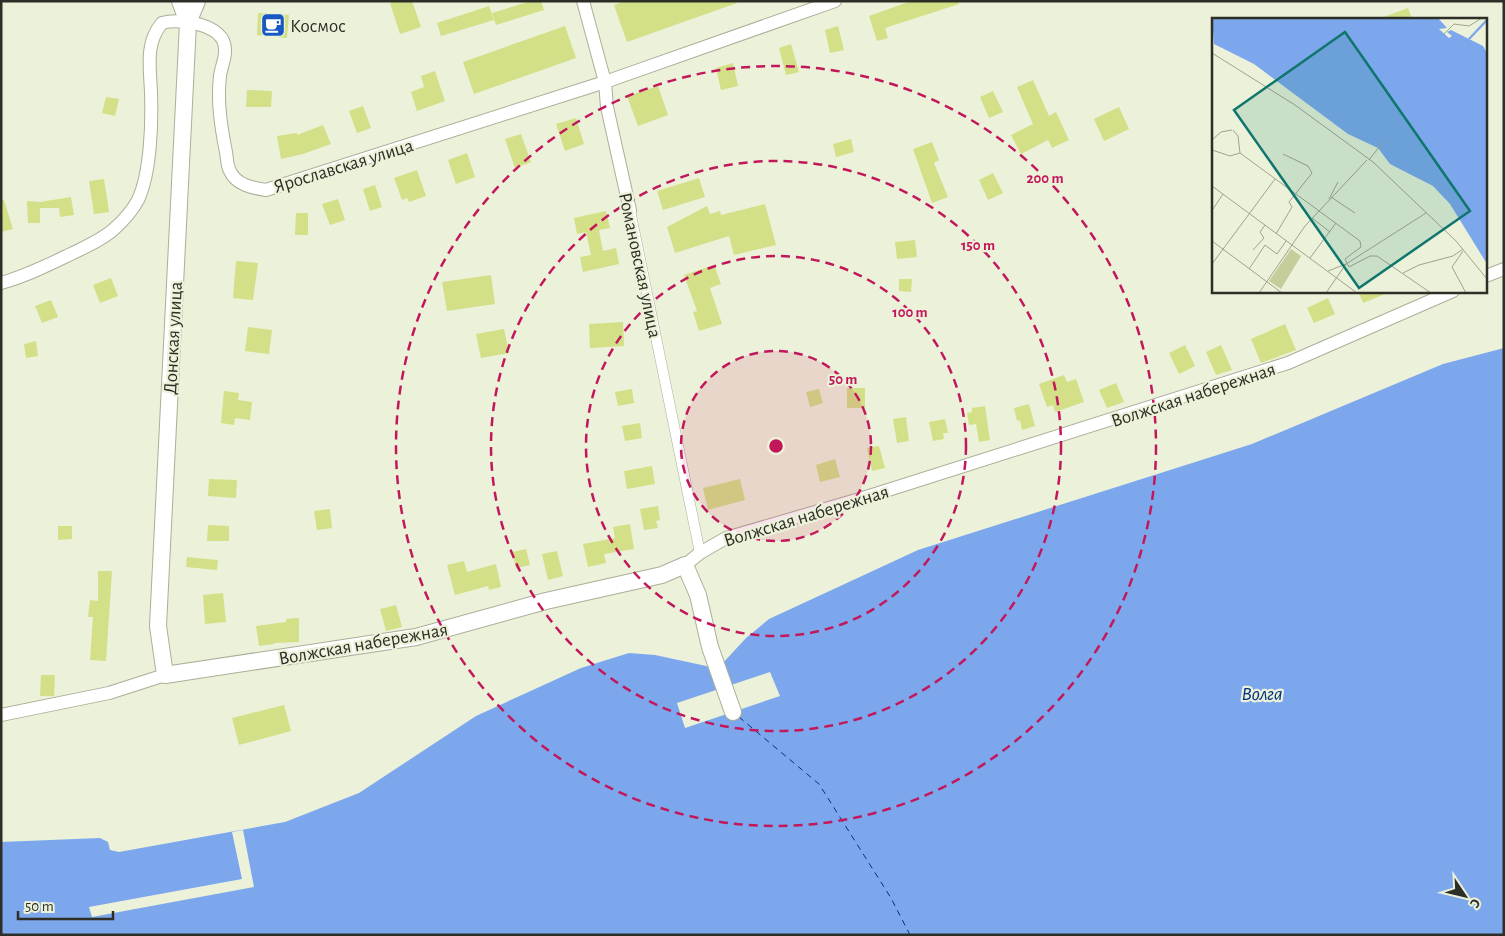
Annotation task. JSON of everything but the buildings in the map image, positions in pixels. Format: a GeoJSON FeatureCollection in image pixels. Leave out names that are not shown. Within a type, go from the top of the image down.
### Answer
{"type":"FeatureCollection","features":[{"type":"Feature","properties":{"kind":"street","name":"Донская улица"},"geometry":{"type":"LineString","coordinates":[[165,675],[158,626],[188,23],[180,1]]}},
{"type":"Feature","properties":{"kind":"street"},"geometry":{"type":"LineString","coordinates":[[188,23],[197,1]]}},
{"type":"Feature","properties":{"kind":"street","name":"Романовская улица"},"geometry":{"type":"LineString","coordinates":[[583,1],[605,82],[607,107],[700,553]]}},
{"type":"Feature","properties":{"kind":"street","name":"Ярославская улица"},"geometry":{"type":"LineString","coordinates":[[1,283],[20,278],[84,247],[112,231],[128,215],[137,201],[148,157],[152,121],[149,54],[153,37],[162,23],[171,21],[206,26],[217,32],[223,39],[226,49],[220,74],[219,96],[221,125],[230,172],[238,181],[249,187],[266,190],[605,82],[835,1]]}},
{"type":"Feature","properties":{"kind":"street"},"geometry":{"type":"LineString","coordinates":[[1488,275],[1504,269]]}},
{"type":"Feature","properties":{"kind":"street","name":"Волжская набережная"},"geometry":{"type":"LineString","coordinates":[[1,716],[109,693],[165,675],[416,637],[546,601],[662,575],[685,565],[700,553],[726,538],[863,498],[1288,364],[1451,292]]}},
{"type":"Feature","properties":{"kind":"street"},"geometry":{"type":"LineString","coordinates":[[685,565],[698,595],[710,647],[732,712]]}},
{"type":"Feature","properties":{"kind":"water","name":"Волга"},"geometry":{"type":"Polygon","coordinates":[[[1504,348],[1504,935],[1,935],[1,842],[100,838],[108,842],[110,850],[119,852],[285,822],[359,793],[476,716],[581,668],[629,653],[655,655],[711,667],[722,664],[746,638],[769,619],[918,550],[1252,444],[1443,364],[1504,348]]]}},
{"type":"Feature","properties":{"kind":"pier"},"geometry":{"type":"Polygon","coordinates":[[[770,672],[780,696],[685,728],[677,703],[770,672]]]}},
{"type":"Feature","properties":{"kind":"pier"},"geometry":{"type":"Polygon","coordinates":[[[243,830],[254,887],[92,917],[89,907],[242,879],[232,832],[243,830]]]}},
{"type":"Feature","properties":{"kind":"ferry route"},"geometry":{"type":"LineString","coordinates":[[739,717],[819,784],[891,898],[910,935]]}},
{"type":"Feature","properties":{"kind":"place","name":"Космос"},"geometry":{"type":"Point","coordinates":[273,25]}}]}
